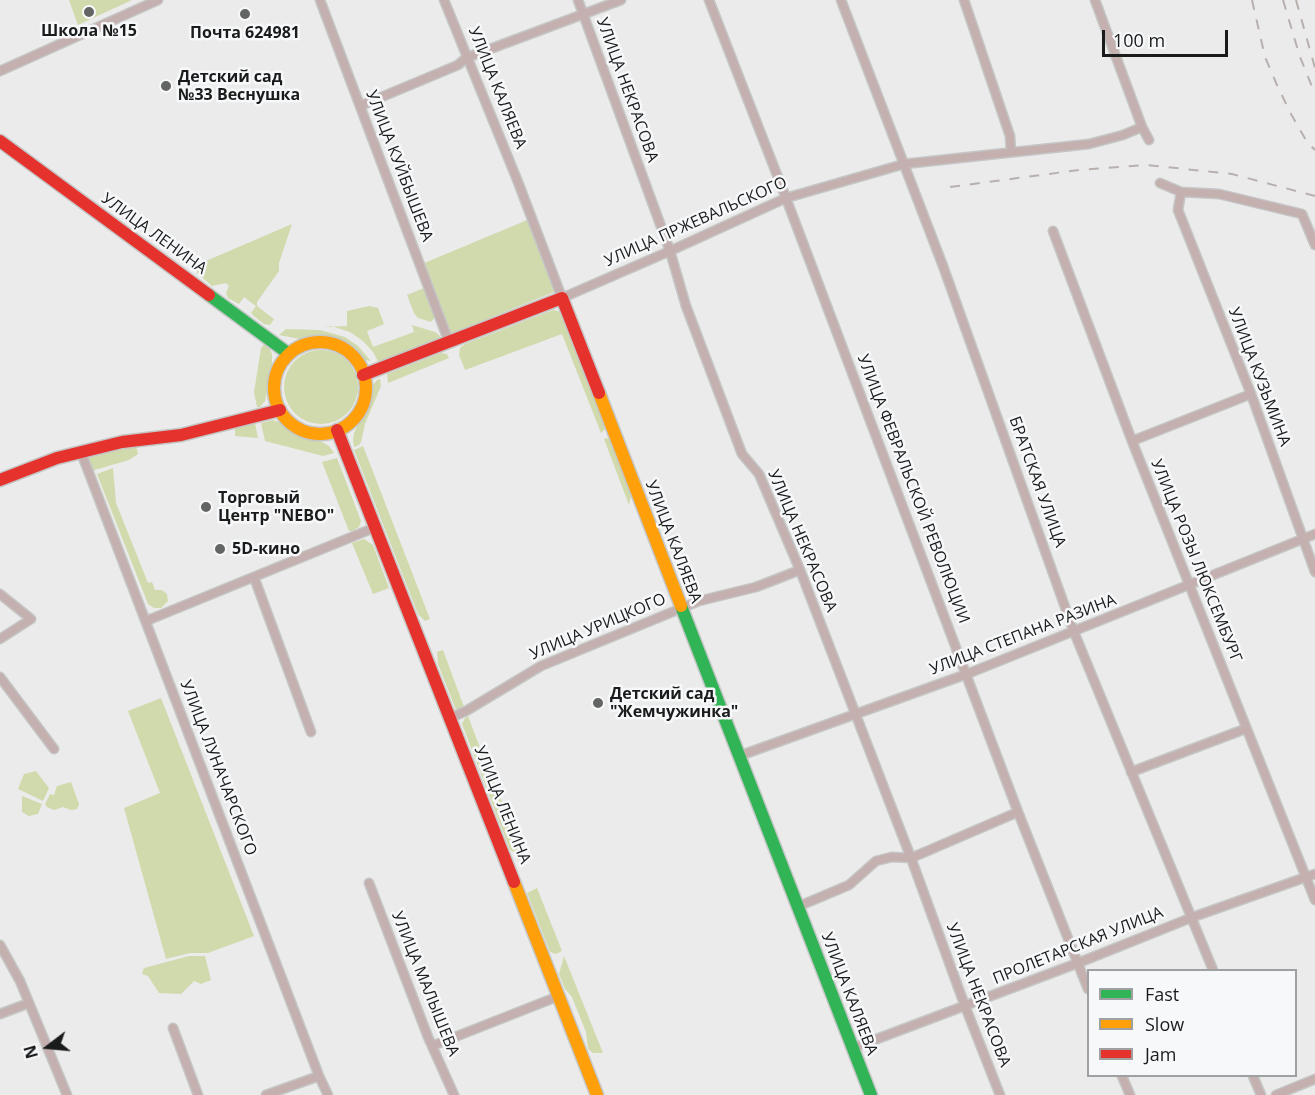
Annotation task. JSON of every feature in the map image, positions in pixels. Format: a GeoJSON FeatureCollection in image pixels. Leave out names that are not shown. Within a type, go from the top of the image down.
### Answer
{"type":"FeatureCollection","features":[{"type":"Feature","properties":{"kind":"street"},"geometry":{"type":"LineString","coordinates":[[0,72],[158,0]]}},
{"type":"Feature","properties":{"kind":"street","name":"УЛИЦА КУЙБЫШЕВА"},"geometry":{"type":"LineString","coordinates":[[320,0],[448,342]]}},
{"type":"Feature","properties":{"kind":"street","name":"УЛИЦА КАЛЯЕВА"},"geometry":{"type":"LineString","coordinates":[[444,0],[518,182],[681,609],[871,1095]]}},
{"type":"Feature","properties":{"kind":"street","name":"УЛИЦА НЕКРАСОВА"},"geometry":{"type":"LineString","coordinates":[[578,0],[670,251],[686,306],[742,454],[759,474],[800,570],[1000,1095]]}},
{"type":"Feature","properties":{"kind":"street"},"geometry":{"type":"LineString","coordinates":[[360,106],[458,65],[466,58],[621,0]]}},
{"type":"Feature","properties":{"kind":"street","name":"УЛИЦА ФЕВРАЛЬСКОЙ РЕВОЛЮЦИИ"},"geometry":{"type":"LineString","coordinates":[[709,0],[1018,812],[1087,984]]}},
{"type":"Feature","properties":{"kind":"street","name":"БРАТСКАЯ УЛИЦА"},"geometry":{"type":"LineString","coordinates":[[841,0],[959,309],[1074,632],[1213,969]]}},
{"type":"Feature","properties":{"kind":"street"},"geometry":{"type":"LineString","coordinates":[[964,0],[1010,136],[1011,152]]}},
{"type":"Feature","properties":{"kind":"street"},"geometry":{"type":"LineString","coordinates":[[1095,0],[1142,127],[1149,140]]}},
{"type":"Feature","properties":{"kind":"street","name":"УЛИЦА ПРЖЕВАЛЬСКОГО"},"geometry":{"type":"LineString","coordinates":[[363,375],[562,298],[786,198],[904,164],[1089,144],[1123,135],[1142,127]]}},
{"type":"Feature","properties":{"kind":"street","name":"УЛИЦА ЛЕНИНА"},"geometry":{"type":"LineString","coordinates":[[0,141],[289,354]]}},
{"type":"Feature","properties":{"kind":"street"},"geometry":{"type":"LineString","coordinates":[[1160,183],[1181,192],[1219,194],[1302,214],[1315,245]]}},
{"type":"Feature","properties":{"kind":"street","name":"УЛИЦА КУЗЬМИНА"},"geometry":{"type":"LineString","coordinates":[[1181,192],[1178,210],[1251,394],[1315,572]]}},
{"type":"Feature","properties":{"kind":"street","name":"УЛИЦА РОЗЫ ЛЮКСЕМБУРГ"},"geometry":{"type":"LineString","coordinates":[[1053,231],[1132,441],[1191,585],[1245,729],[1311,876],[1315,900]]}},
{"type":"Feature","properties":{"kind":"street"},"geometry":{"type":"LineString","coordinates":[[309,343],[330,343],[350,354],[359,365],[363,375],[365,394],[361,408],[352,420],[337,430],[322,433],[303,430],[290,422],[280,410],[275,396],[275,381],[279,366],[289,354],[309,343]]}},
{"type":"Feature","properties":{"kind":"street"},"geometry":{"type":"LineString","coordinates":[[1132,441],[1251,394]]}},
{"type":"Feature","properties":{"kind":"street"},"geometry":{"type":"LineString","coordinates":[[0,480],[57,458],[81,452],[122,442],[181,435],[280,410]]}},
{"type":"Feature","properties":{"kind":"street","name":"УЛИЦА ЛЕНИНА"},"geometry":{"type":"LineString","coordinates":[[337,430],[597,1095]]}},
{"type":"Feature","properties":{"kind":"street","name":"УЛИЦА ЛУНАЧАРСКОГО"},"geometry":{"type":"LineString","coordinates":[[81,452],[328,1095]]}},
{"type":"Feature","properties":{"kind":"street"},"geometry":{"type":"LineString","coordinates":[[146,621],[254,577],[374,523]]}},
{"type":"Feature","properties":{"kind":"street","name":"УЛИЦА СТЕПАНА РАЗИНА"},"geometry":{"type":"LineString","coordinates":[[739,756],[967,675],[1315,534]]}},
{"type":"Feature","properties":{"kind":"street","name":"УЛИЦА УРИЦКОГО"},"geometry":{"type":"LineString","coordinates":[[450,718],[466,711],[541,666],[699,601],[756,587],[800,570]]}},
{"type":"Feature","properties":{"kind":"street"},"geometry":{"type":"LineString","coordinates":[[254,577],[311,732]]}},
{"type":"Feature","properties":{"kind":"street"},"geometry":{"type":"LineString","coordinates":[[0,594],[31,618],[0,639]]}},
{"type":"Feature","properties":{"kind":"street"},"geometry":{"type":"LineString","coordinates":[[0,677],[54,749]]}},
{"type":"Feature","properties":{"kind":"street"},"geometry":{"type":"LineString","coordinates":[[1131,772],[1245,729]]}},
{"type":"Feature","properties":{"kind":"street"},"geometry":{"type":"LineString","coordinates":[[797,907],[849,885],[876,861],[892,857],[910,858],[1018,812]]}},
{"type":"Feature","properties":{"kind":"street","name":"ПРОЛЕТАРСКАЯ УЛИЦА"},"geometry":{"type":"LineString","coordinates":[[853,1048],[1193,917],[1311,876]]}},
{"type":"Feature","properties":{"kind":"street","name":"УЛИЦА МАЛЫШЕВА"},"geometry":{"type":"LineString","coordinates":[[369,883],[432,1046],[454,1095]]}},
{"type":"Feature","properties":{"kind":"street"},"geometry":{"type":"LineString","coordinates":[[0,945],[20,981],[67,1095]]}},
{"type":"Feature","properties":{"kind":"street"},"geometry":{"type":"LineString","coordinates":[[432,1046],[559,996]]}},
{"type":"Feature","properties":{"kind":"street"},"geometry":{"type":"LineString","coordinates":[[0,1014],[29,1004]]}},
{"type":"Feature","properties":{"kind":"street"},"geometry":{"type":"LineString","coordinates":[[173,1028],[198,1095]]}},
{"type":"Feature","properties":{"kind":"street"},"geometry":{"type":"LineString","coordinates":[[266,1095],[319,1076]]}},
{"type":"Feature","properties":{"kind":"street"},"geometry":{"type":"LineString","coordinates":[[1122,1077],[1130,1095]]}},
{"type":"Feature","properties":{"kind":"street"},"geometry":{"type":"LineString","coordinates":[[1253,1077],[1261,1095]]}},
{"type":"Feature","properties":{"kind":"street"},"geometry":{"type":"LineString","coordinates":[[1276,1095],[1315,1079]]}},
{"type":"Feature","properties":{"kind":"green space","name":"Школа №15"},"geometry":{"type":"Polygon","coordinates":[[[69,0],[132,0],[78,25],[69,0]]]}},
{"type":"Feature","properties":{"kind":"green space"},"geometry":{"type":"Polygon","coordinates":[[[532,218],[554,292],[450,334],[422,264],[532,218]]]}},
{"type":"Feature","properties":{"kind":"green space"},"geometry":{"type":"Polygon","coordinates":[[[292,224],[279,263],[279,271],[257,302],[257,306],[274,319],[270,325],[264,324],[251,313],[256,306],[244,297],[239,304],[228,298],[226,293],[229,286],[226,283],[212,286],[197,273],[196,267],[199,264],[292,224]]]}},
{"type":"Feature","properties":{"kind":"green space"},"geometry":{"type":"Polygon","coordinates":[[[424,288],[435,317],[431,322],[418,318],[407,295],[424,288]]]}},
{"type":"Feature","properties":{"kind":"green space"},"geometry":{"type":"Polygon","coordinates":[[[369,306],[378,308],[384,324],[367,331],[373,347],[414,332],[412,325],[435,332],[441,339],[379,363],[363,341],[350,332],[333,327],[347,326],[347,311],[369,306]]]}},
{"type":"Feature","properties":{"kind":"green space"},"geometry":{"type":"Polygon","coordinates":[[[553,310],[561,312],[606,428],[601,433],[562,334],[465,370],[459,355],[460,348],[465,344],[553,310]]]}},
{"type":"Feature","properties":{"kind":"green space"},"geometry":{"type":"Polygon","coordinates":[[[286,329],[320,330],[345,337],[358,346],[371,361],[364,360],[354,349],[339,340],[320,337],[300,339],[279,335],[286,329]]]}},
{"type":"Feature","properties":{"kind":"green space"},"geometry":{"type":"Polygon","coordinates":[[[266,342],[272,354],[272,371],[265,401],[257,407],[254,392],[261,348],[266,342]]]}},
{"type":"Feature","properties":{"kind":"green space"},"geometry":{"type":"Polygon","coordinates":[[[321,350],[335,353],[347,361],[355,373],[358,387],[355,401],[347,413],[335,421],[321,424],[307,421],[295,413],[287,401],[284,387],[287,373],[295,361],[307,353],[321,350]]]}},
{"type":"Feature","properties":{"kind":"green space"},"geometry":{"type":"Polygon","coordinates":[[[441,353],[447,354],[449,358],[388,383],[387,374],[441,353]]]}},
{"type":"Feature","properties":{"kind":"green space"},"geometry":{"type":"Polygon","coordinates":[[[380,379],[381,386],[365,424],[361,442],[354,447],[354,433],[367,406],[373,385],[380,379]]]}},
{"type":"Feature","properties":{"kind":"green space"},"geometry":{"type":"Polygon","coordinates":[[[273,420],[320,441],[329,446],[334,453],[323,456],[265,441],[261,423],[273,420]]]}},
{"type":"Feature","properties":{"kind":"green space"},"geometry":{"type":"Polygon","coordinates":[[[235,421],[255,423],[258,438],[235,436],[235,421]]]}},
{"type":"Feature","properties":{"kind":"green space"},"geometry":{"type":"Polygon","coordinates":[[[604,439],[611,440],[629,484],[631,496],[629,505],[604,439]]]}},
{"type":"Feature","properties":{"kind":"green space"},"geometry":{"type":"Polygon","coordinates":[[[135,441],[138,454],[129,460],[88,472],[81,452],[135,441]]]}},
{"type":"Feature","properties":{"kind":"green space"},"geometry":{"type":"Polygon","coordinates":[[[363,446],[430,619],[425,621],[418,614],[354,450],[363,446]]]}},
{"type":"Feature","properties":{"kind":"green space"},"geometry":{"type":"Polygon","coordinates":[[[337,458],[361,521],[359,527],[352,531],[349,531],[322,462],[337,458]]]}},
{"type":"Feature","properties":{"kind":"green space"},"geometry":{"type":"Polygon","coordinates":[[[113,468],[116,503],[148,583],[152,582],[155,590],[162,590],[167,594],[168,601],[161,608],[154,608],[148,604],[97,474],[113,468]]]}},
{"type":"Feature","properties":{"kind":"green space"},"geometry":{"type":"Polygon","coordinates":[[[364,539],[373,545],[389,588],[373,594],[352,543],[364,539]]]}},
{"type":"Feature","properties":{"kind":"green space"},"geometry":{"type":"Polygon","coordinates":[[[443,650],[464,707],[456,710],[438,664],[437,652],[443,650]]]}},
{"type":"Feature","properties":{"kind":"green space"},"geometry":{"type":"Polygon","coordinates":[[[161,698],[254,936],[208,953],[190,953],[166,959],[124,808],[160,793],[128,711],[161,698]]]}},
{"type":"Feature","properties":{"kind":"green space"},"geometry":{"type":"Polygon","coordinates":[[[468,716],[525,858],[517,860],[514,852],[510,850],[462,724],[468,716]]]}},
{"type":"Feature","properties":{"kind":"green space"},"geometry":{"type":"Polygon","coordinates":[[[36,771],[49,788],[43,801],[18,789],[24,774],[36,771]]]}},
{"type":"Feature","properties":{"kind":"green space"},"geometry":{"type":"Polygon","coordinates":[[[71,782],[79,804],[77,809],[71,810],[63,807],[54,810],[47,807],[45,804],[50,794],[54,795],[57,786],[71,782]]]}},
{"type":"Feature","properties":{"kind":"green space"},"geometry":{"type":"Polygon","coordinates":[[[22,796],[42,804],[38,814],[29,816],[22,812],[22,796]]]}},
{"type":"Feature","properties":{"kind":"green space"},"geometry":{"type":"Polygon","coordinates":[[[537,888],[562,951],[556,954],[550,952],[527,893],[537,888]]]}},
{"type":"Feature","properties":{"kind":"green space"},"geometry":{"type":"Polygon","coordinates":[[[189,956],[205,956],[211,980],[201,984],[194,981],[181,994],[159,993],[148,976],[142,974],[144,968],[189,956]]]}},
{"type":"Feature","properties":{"kind":"green space"},"geometry":{"type":"Polygon","coordinates":[[[564,956],[603,1053],[593,1053],[588,1049],[586,1032],[572,997],[565,989],[559,974],[564,956]]]}},
{"type":"Feature","properties":{"kind":"railway"},"geometry":{"type":"LineString","coordinates":[[1252,0],[1265,57],[1291,114],[1307,142],[1315,150]]}},
{"type":"Feature","properties":{"kind":"railway"},"geometry":{"type":"LineString","coordinates":[[1283,0],[1300,57],[1315,94]]}},
{"type":"Feature","properties":{"kind":"railway"},"geometry":{"type":"LineString","coordinates":[[1296,0],[1315,68]]}},
{"type":"Feature","properties":{"kind":"railway"},"geometry":{"type":"LineString","coordinates":[[950,187],[1079,170],[1147,165],[1232,174],[1315,196]]}},
{"type":"Feature","properties":{"kind":"traffic: fast"},"geometry":{"type":"LineString","coordinates":[[209,295],[289,354]]}},
{"type":"Feature","properties":{"kind":"traffic: fast"},"geometry":{"type":"LineString","coordinates":[[681,606],[871,1095]]}},
{"type":"Feature","properties":{"kind":"traffic: slow"},"geometry":{"type":"LineString","coordinates":[[320,342],[337,346],[352,356],[362,371],[366,388],[362,405],[352,420],[337,430],[320,434],[303,430],[288,420],[278,405],[274,388],[278,371],[288,356],[303,346],[320,342]]}},
{"type":"Feature","properties":{"kind":"traffic: slow"},"geometry":{"type":"LineString","coordinates":[[599,393],[681,606]]}},
{"type":"Feature","properties":{"kind":"traffic: slow"},"geometry":{"type":"LineString","coordinates":[[514,882],[597,1095]]}},
{"type":"Feature","properties":{"kind":"traffic: jam"},"geometry":{"type":"LineString","coordinates":[[0,141],[209,295]]}},
{"type":"Feature","properties":{"kind":"traffic: jam"},"geometry":{"type":"LineString","coordinates":[[363,375],[562,298],[599,393]]}},
{"type":"Feature","properties":{"kind":"traffic: jam"},"geometry":{"type":"LineString","coordinates":[[0,480],[57,458],[122,442],[181,435],[280,410]]}},
{"type":"Feature","properties":{"kind":"traffic: jam"},"geometry":{"type":"LineString","coordinates":[[337,430],[514,882]]}},
{"type":"Feature","properties":{"kind":"place","name":"Школа №15"},"geometry":{"type":"Point","coordinates":[89,12]}},
{"type":"Feature","properties":{"kind":"place","name":"Почта 624981"},"geometry":{"type":"Point","coordinates":[245,14]}},
{"type":"Feature","properties":{"kind":"place","name":"Детский сад №33 Веснушка"},"geometry":{"type":"Point","coordinates":[166,86]}},
{"type":"Feature","properties":{"kind":"place","name":"Торговый Центр \"NEBO\""},"geometry":{"type":"Point","coordinates":[206,507]}},
{"type":"Feature","properties":{"kind":"place","name":"5D-кино"},"geometry":{"type":"Point","coordinates":[220,549]}},
{"type":"Feature","properties":{"kind":"place","name":"Детский сад \"Жемчужинка\""},"geometry":{"type":"Point","coordinates":[598,703]}}]}
